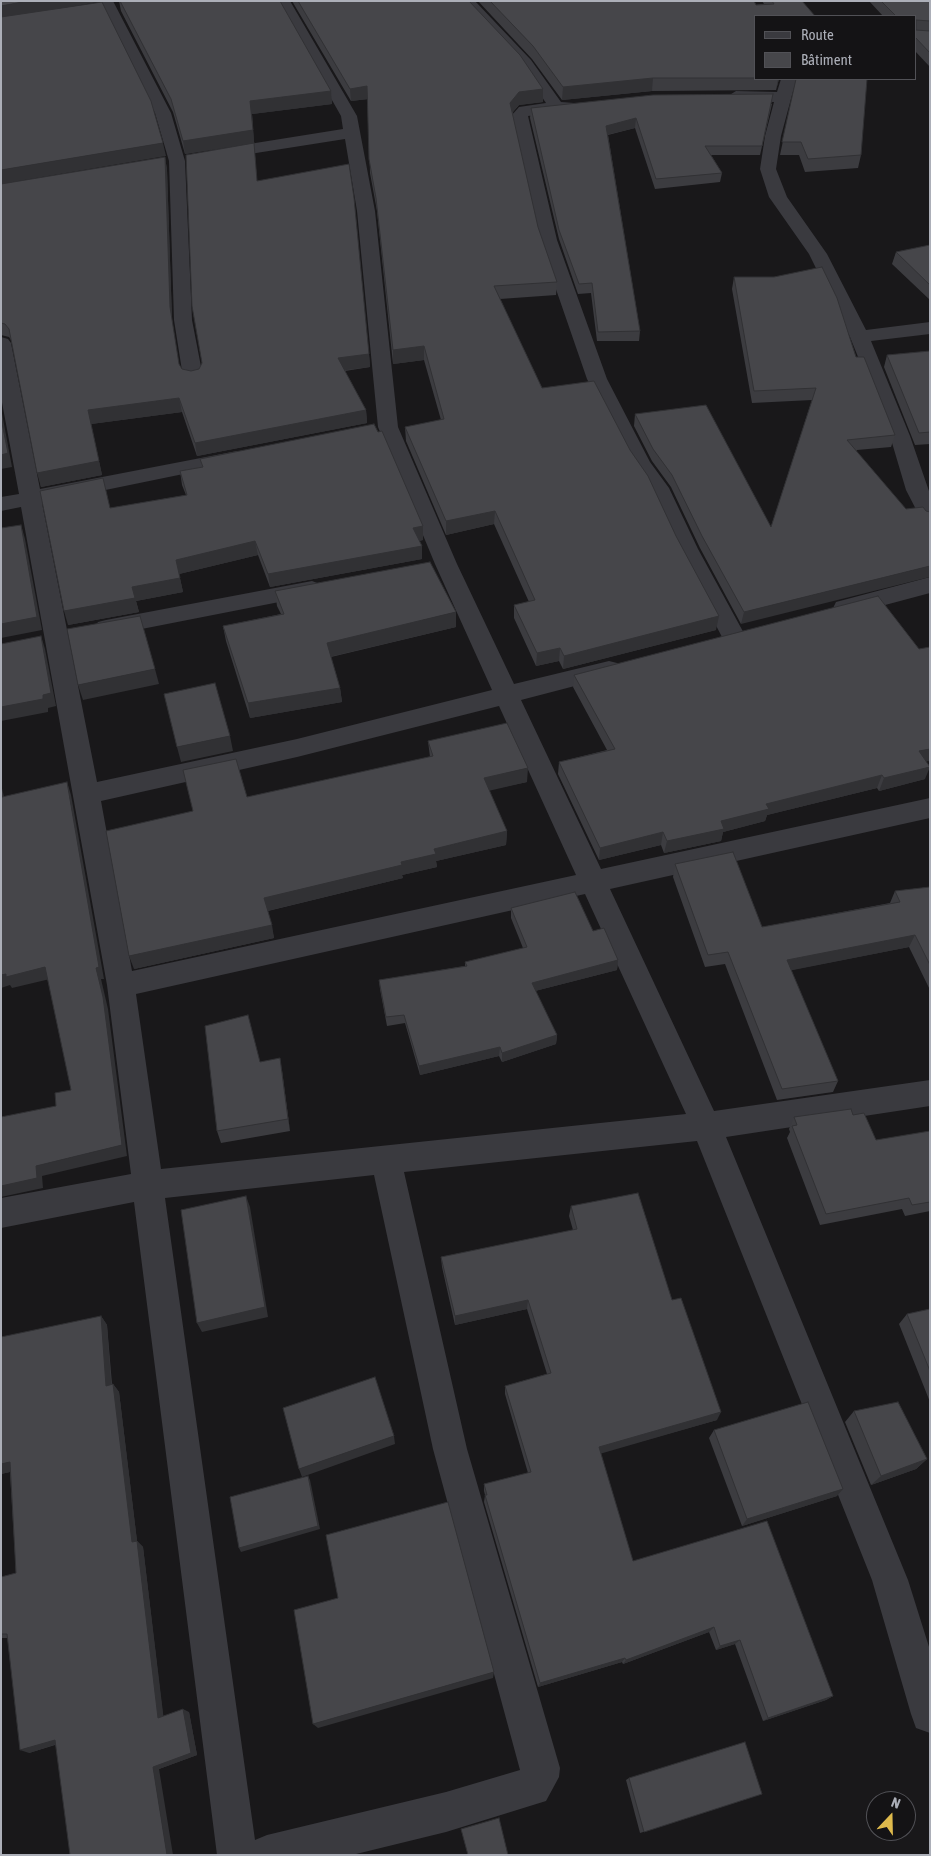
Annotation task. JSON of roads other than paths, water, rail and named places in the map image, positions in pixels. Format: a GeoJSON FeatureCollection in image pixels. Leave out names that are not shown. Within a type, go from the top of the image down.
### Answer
{"type":"FeatureCollection","features":[{"type":"Feature","properties":{"kind":"street"},"geometry":{"type":"LineString","coordinates":[[283,1],[350,116],[366,211],[378,429],[436,566],[507,695],[706,1126],[890,1580],[930,1714]]}},
{"type":"Feature","properties":{"kind":"street"},"geometry":{"type":"LineString","coordinates":[[466,1],[526,63],[557,107]]}},
{"type":"Feature","properties":{"kind":"street"},"geometry":{"type":"LineString","coordinates":[[90,11],[108,4],[126,5]]}},
{"type":"Feature","properties":{"kind":"street"},"geometry":{"type":"LineString","coordinates":[[108,4],[163,113],[177,160],[183,320],[194,377]]}},
{"type":"Feature","properties":{"kind":"street"},"geometry":{"type":"LineString","coordinates":[[723,96],[786,88],[773,136],[768,169],[778,197],[818,254],[860,337],[900,436],[917,490],[930,516]]}},
{"type":"Feature","properties":{"kind":"street"},"geometry":{"type":"LineString","coordinates":[[584,104],[525,110],[520,115],[548,240],[597,379],[640,463],[658,488],[687,549],[734,637]]}},
{"type":"Feature","properties":{"kind":"street"},"geometry":{"type":"LineString","coordinates":[[157,164],[352,133]]}},
{"type":"Feature","properties":{"kind":"street"},"geometry":{"type":"LineString","coordinates":[[860,337],[930,328]]}},
{"type":"Feature","properties":{"kind":"street"},"geometry":{"type":"LineString","coordinates":[[1,342],[15,501],[64,636],[87,794],[121,985],[237,1855]]}},
{"type":"Feature","properties":{"kind":"street"},"geometry":{"type":"LineString","coordinates":[[15,501],[252,454]]}},
{"type":"Feature","properties":{"kind":"street"},"geometry":{"type":"LineString","coordinates":[[827,612],[930,585]]}},
{"type":"Feature","properties":{"kind":"street"},"geometry":{"type":"LineString","coordinates":[[64,636],[329,586]]}},
{"type":"Feature","properties":{"kind":"street"},"geometry":{"type":"LineString","coordinates":[[87,794],[297,748],[630,664]]}},
{"type":"Feature","properties":{"kind":"street"},"geometry":{"type":"LineString","coordinates":[[121,985],[930,808]]}},
{"type":"Feature","properties":{"kind":"street"},"geometry":{"type":"LineString","coordinates":[[1,1213],[148,1185],[706,1126],[930,1093]]}},
{"type":"Feature","properties":{"kind":"street"},"geometry":{"type":"LineString","coordinates":[[267,1855],[446,1812],[532,1787],[539,1777],[540,1768],[450,1449],[386,1160]]}}]}
